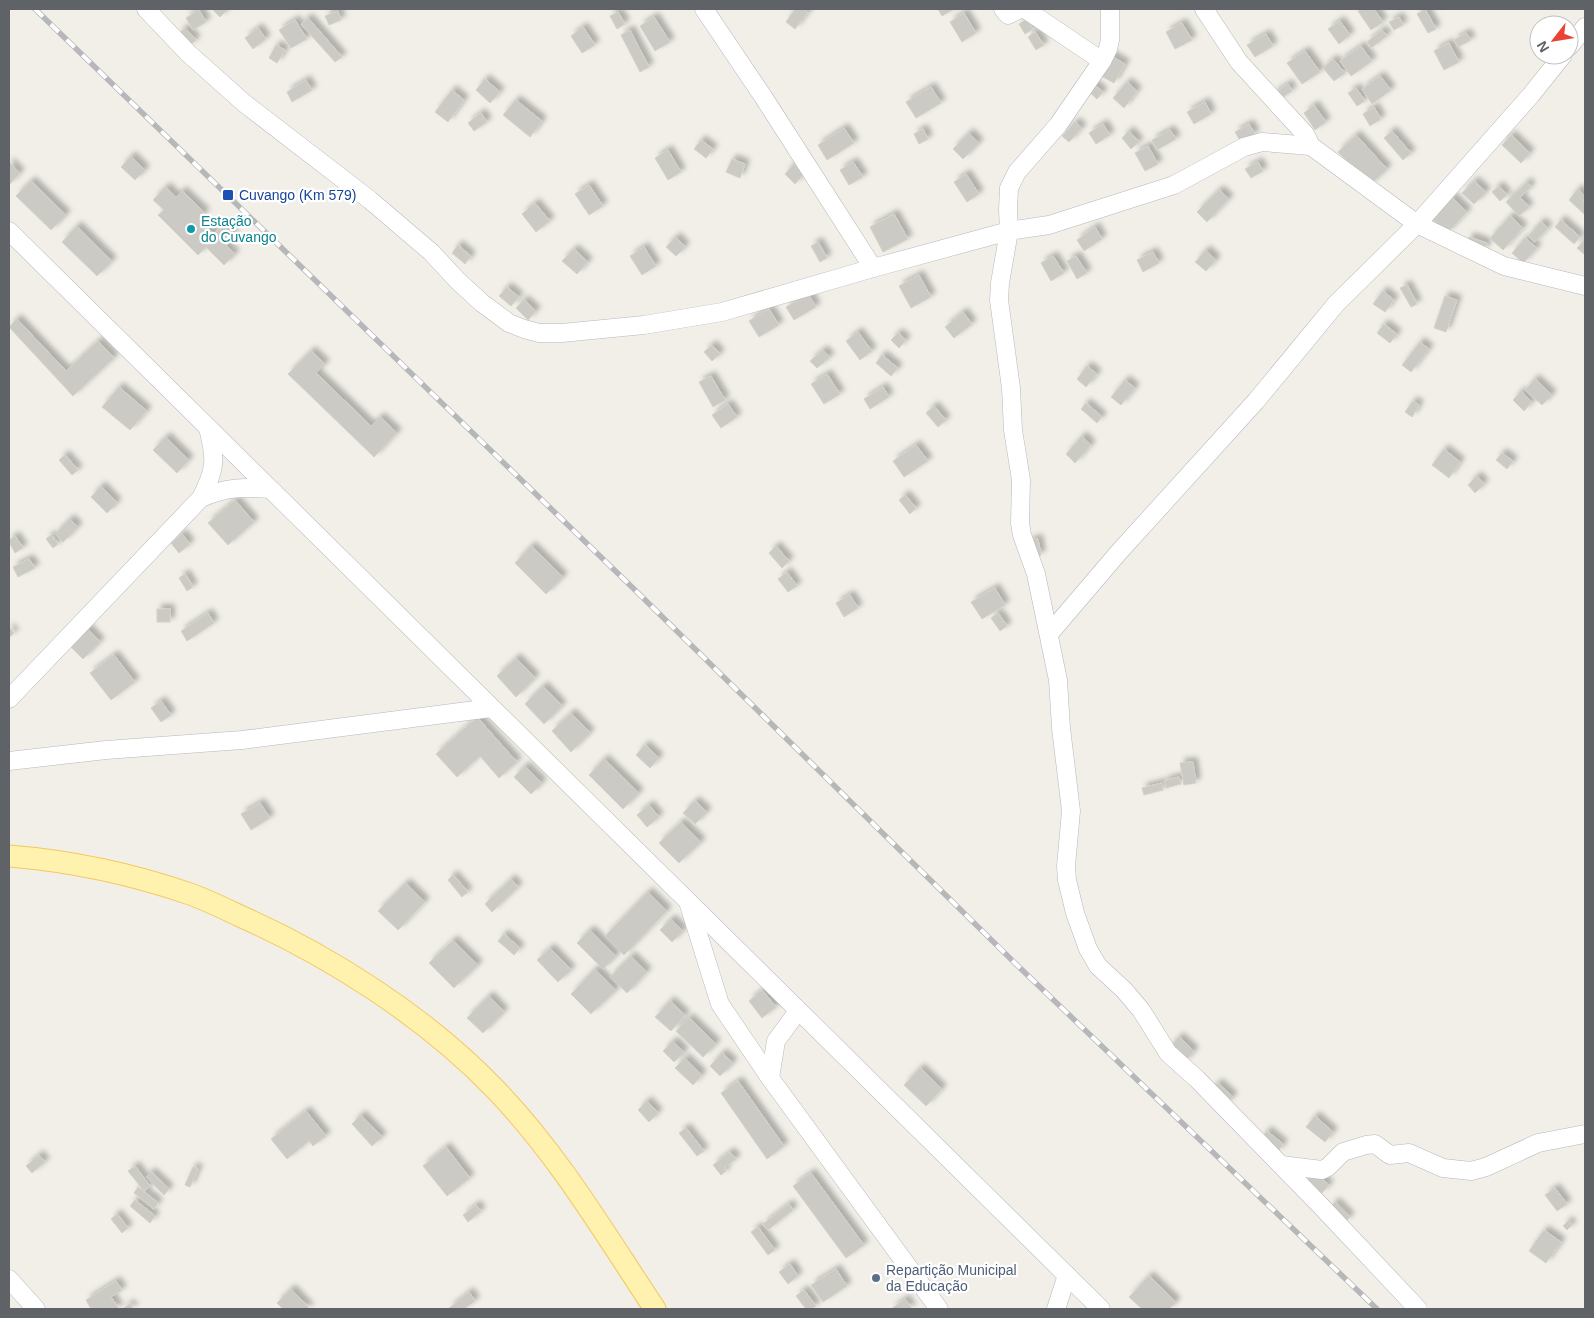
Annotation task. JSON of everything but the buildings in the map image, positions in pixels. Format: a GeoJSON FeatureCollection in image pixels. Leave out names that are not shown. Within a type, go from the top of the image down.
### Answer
{"type":"FeatureCollection","features":[{"type":"Feature","properties":{"kind":"main road"},"geometry":{"type":"LineString","coordinates":[[9,856],[85,866],[192,894],[271,930],[342,968],[398,1007],[448,1046],[494,1088],[538,1138],[576,1190],[654,1309]]}},
{"type":"Feature","properties":{"kind":"street"},"geometry":{"type":"LineString","coordinates":[[146,9],[188,53],[244,103],[370,200],[431,252],[482,303],[509,323],[539,333],[562,333],[644,325],[722,312],[873,268],[1009,232],[1049,226],[1174,185],[1244,147],[1262,142],[1311,146]]}},
{"type":"Feature","properties":{"kind":"street"},"geometry":{"type":"LineString","coordinates":[[704,9],[764,98],[873,268]]}},
{"type":"Feature","properties":{"kind":"street"},"geometry":{"type":"LineString","coordinates":[[1003,9],[1008,15],[1020,9]]}},
{"type":"Feature","properties":{"kind":"street"},"geometry":{"type":"LineString","coordinates":[[1025,9],[1102,61]]}},
{"type":"Feature","properties":{"kind":"street"},"geometry":{"type":"LineString","coordinates":[[1110,9],[1110,40],[1102,61],[1058,125],[1012,180],[1009,188],[1009,232],[999,300],[1011,388],[1013,430],[1022,480],[1020,524],[1036,574],[1050,634],[1058,680],[1070,811],[1066,866],[1067,880],[1075,914],[1088,949],[1098,966],[1124,990],[1141,1010],[1168,1053],[1197,1079],[1281,1165],[1418,1309]]}},
{"type":"Feature","properties":{"kind":"street"},"geometry":{"type":"LineString","coordinates":[[1204,9],[1240,62],[1299,128],[1311,146],[1417,224],[1504,266],[1585,286]]}},
{"type":"Feature","properties":{"kind":"street"},"geometry":{"type":"LineString","coordinates":[[1050,634],[1119,552],[1256,401],[1336,304],[1417,224],[1531,95],[1555,65]]}},
{"type":"Feature","properties":{"kind":"street"},"geometry":{"type":"LineString","coordinates":[[9,231],[1101,1309]]}},
{"type":"Feature","properties":{"kind":"street"},"geometry":{"type":"LineString","coordinates":[[9,699],[201,498],[210,480],[214,454],[208,428]]}},
{"type":"Feature","properties":{"kind":"street"},"geometry":{"type":"LineString","coordinates":[[201,498],[222,490],[246,487],[270,489]]}},
{"type":"Feature","properties":{"kind":"street"},"geometry":{"type":"LineString","coordinates":[[9,761],[106,750],[242,740],[491,708]]}},
{"type":"Feature","properties":{"kind":"street"},"geometry":{"type":"LineString","coordinates":[[688,902],[720,1004],[770,1078],[938,1309]]}},
{"type":"Feature","properties":{"kind":"street"},"geometry":{"type":"LineString","coordinates":[[770,1078],[776,1041],[798,1010]]}},
{"type":"Feature","properties":{"kind":"street"},"geometry":{"type":"LineString","coordinates":[[1281,1165],[1322,1170],[1328,1167],[1343,1152],[1361,1145],[1371,1144],[1376,1145],[1390,1155],[1409,1153],[1443,1168],[1471,1171],[1486,1167],[1538,1143],[1585,1134]]}},
{"type":"Feature","properties":{"kind":"street"},"geometry":{"type":"LineString","coordinates":[[1056,1309],[1067,1276]]}},
{"type":"Feature","properties":{"kind":"street"},"geometry":{"type":"LineString","coordinates":[[9,1279],[36,1309]]}},
{"type":"Feature","properties":{"kind":"railway"},"geometry":{"type":"LineString","coordinates":[[35,9],[635,590],[1019,967],[1377,1309]]}},
{"type":"Feature","properties":{"kind":"place","name":"Cuvango (Km 579)"},"geometry":{"type":"Point","coordinates":[228,195]}},
{"type":"Feature","properties":{"kind":"place","name":"Estação do Cuvango"},"geometry":{"type":"Point","coordinates":[191,229]}},
{"type":"Feature","properties":{"kind":"place","name":"Repartição Municipal da Educação"},"geometry":{"type":"Point","coordinates":[876,1278]}}]}
